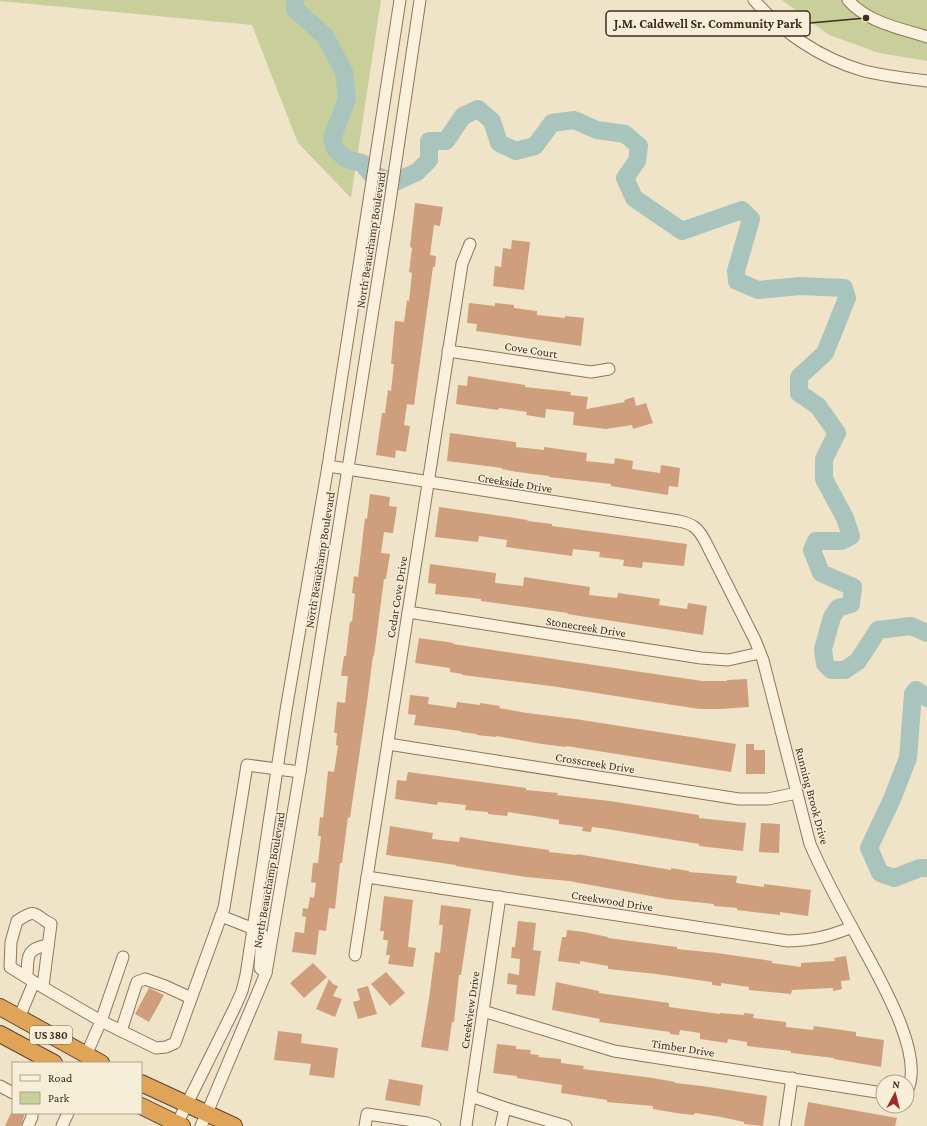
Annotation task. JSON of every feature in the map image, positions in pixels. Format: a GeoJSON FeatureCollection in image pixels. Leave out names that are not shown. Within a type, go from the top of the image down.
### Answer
{"type":"FeatureCollection","features":[{"type":"Feature","properties":{"kind":"highway","name":"US 380"},"geometry":{"type":"LineString","coordinates":[[0,1007],[99,1062]]}},
{"type":"Feature","properties":{"kind":"highway","name":"US 380"},"geometry":{"type":"LineString","coordinates":[[0,1034],[52,1062]]}},
{"type":"Feature","properties":{"kind":"highway"},"geometry":{"type":"LineString","coordinates":[[142,1083],[187,1103],[204,1120],[234,1126]]}},
{"type":"Feature","properties":{"kind":"highway"},"geometry":{"type":"LineString","coordinates":[[142,1107],[178,1125]]}},
{"type":"Feature","properties":{"kind":"street","name":"North Beauchamp Boulevard"},"geometry":{"type":"LineString","coordinates":[[178,1125],[187,1103],[242,990],[249,961],[286,710],[328,466],[400,0]]}},
{"type":"Feature","properties":{"kind":"street","name":"North Beauchamp Boulevard"},"geometry":{"type":"LineString","coordinates":[[204,1120],[266,973],[300,772],[348,469],[420,0]]}},
{"type":"Feature","properties":{"kind":"street"},"geometry":{"type":"LineString","coordinates":[[754,0],[785,30],[830,58],[860,70],[927,81]]}},
{"type":"Feature","properties":{"kind":"street"},"geometry":{"type":"LineString","coordinates":[[848,0],[864,14],[870,17],[927,37]]}},
{"type":"Feature","properties":{"kind":"street","name":"Cedar Cove Drive"},"geometry":{"type":"LineString","coordinates":[[355,955],[462,264],[470,244]]}},
{"type":"Feature","properties":{"kind":"street","name":"Cove Court"},"geometry":{"type":"LineString","coordinates":[[448,351],[591,372],[609,369]]}},
{"type":"Feature","properties":{"kind":"street","name":"Creekside Drive"},"geometry":{"type":"LineString","coordinates":[[328,466],[679,521],[689,523],[697,528]]}},
{"type":"Feature","properties":{"kind":"street","name":"Running Brook Drive"},"geometry":{"type":"LineString","coordinates":[[697,528],[705,541],[760,653],[810,844],[820,868],[890,999],[903,1030],[909,1053],[911,1074]]}},
{"type":"Feature","properties":{"kind":"street","name":"Stonecreek Drive"},"geometry":{"type":"LineString","coordinates":[[408,612],[701,658],[728,660],[760,653]]}},
{"type":"Feature","properties":{"kind":"street","name":"Crosscreek Drive"},"geometry":{"type":"LineString","coordinates":[[388,744],[739,799],[768,799],[797,793]]}},
{"type":"Feature","properties":{"kind":"street"},"geometry":{"type":"LineString","coordinates":[[19,1018],[34,982],[48,945],[49,922],[35,913],[28,913],[17,921],[11,942],[10,968],[34,982],[101,1021],[156,1048],[166,1048],[175,1043],[222,916],[247,765],[300,772]]}},
{"type":"Feature","properties":{"kind":"street","name":"Creekwood Drive"},"geometry":{"type":"LineString","coordinates":[[367,877],[788,941],[811,940],[831,936],[852,927]]}},
{"type":"Feature","properties":{"kind":"street","name":"Creekview Drive"},"geometry":{"type":"LineString","coordinates":[[466,1126],[500,897]]}},
{"type":"Feature","properties":{"kind":"street"},"geometry":{"type":"LineString","coordinates":[[222,916],[254,929],[262,934],[260,968],[266,973]]}},
{"type":"Feature","properties":{"kind":"street"},"geometry":{"type":"LineString","coordinates":[[34,982],[28,954],[38,947],[48,945]]}},
{"type":"Feature","properties":{"kind":"street"},"geometry":{"type":"LineString","coordinates":[[86,1054],[101,1021],[124,957]]}},
{"type":"Feature","properties":{"kind":"street"},"geometry":{"type":"LineString","coordinates":[[121,1031],[137,982],[145,979],[191,998]]}},
{"type":"Feature","properties":{"kind":"street","name":"Timber Drive"},"geometry":{"type":"LineString","coordinates":[[483,1011],[614,1051],[875,1091]]}},
{"type":"Feature","properties":{"kind":"street"},"geometry":{"type":"LineString","coordinates":[[785,1126],[792,1078]]}},
{"type":"Feature","properties":{"kind":"street"},"geometry":{"type":"LineString","coordinates":[[0,1086],[12,1092]]}},
{"type":"Feature","properties":{"kind":"street"},"geometry":{"type":"LineString","coordinates":[[471,1096],[505,1108],[566,1126]]}},
{"type":"Feature","properties":{"kind":"street"},"geometry":{"type":"LineString","coordinates":[[501,1126],[505,1108]]}},
{"type":"Feature","properties":{"kind":"street"},"geometry":{"type":"LineString","coordinates":[[28,1126],[32,1114]]}},
{"type":"Feature","properties":{"kind":"street"},"geometry":{"type":"LineString","coordinates":[[62,1126],[68,1114]]}},
{"type":"Feature","properties":{"kind":"street"},"geometry":{"type":"LineString","coordinates":[[365,1126],[367,1114],[427,1123],[435,1126]]}},
{"type":"Feature","properties":{"kind":"green space"},"geometry":{"type":"Polygon","coordinates":[[[0,0],[381,0],[351,198],[298,143],[252,25],[0,0]]]}},
{"type":"Feature","properties":{"kind":"green space"},"geometry":{"type":"Polygon","coordinates":[[[782,0],[927,0],[927,61],[879,53],[829,35],[782,0]]]}},
{"type":"Feature","properties":{"kind":"building"},"geometry":{"type":"Polygon","coordinates":[[[415,203],[443,207],[440,226],[434,225],[430,255],[436,256],[435,267],[433,267],[414,405],[407,404],[404,425],[410,426],[406,452],[396,450],[395,458],[376,455],[382,413],[385,413],[388,390],[391,391],[394,364],[391,364],[395,321],[404,322],[407,300],[409,301],[412,273],[409,272],[412,248],[410,247],[415,203]]]}},
{"type":"Feature","properties":{"kind":"building"},"geometry":{"type":"Polygon","coordinates":[[[512,240],[530,242],[524,290],[493,286],[495,266],[501,267],[503,248],[511,249],[512,240]]]}},
{"type":"Feature","properties":{"kind":"building"},"geometry":{"type":"Polygon","coordinates":[[[469,303],[495,306],[495,303],[514,305],[514,308],[537,311],[537,315],[565,318],[565,316],[584,318],[581,346],[476,331],[477,324],[467,323],[469,303]]]}},
{"type":"Feature","properties":{"kind":"building"},"geometry":{"type":"Polygon","coordinates":[[[468,376],[525,385],[525,387],[571,392],[570,395],[588,397],[586,409],[625,402],[624,400],[634,397],[636,406],[646,403],[653,423],[633,429],[632,425],[606,429],[573,425],[574,412],[546,409],[545,418],[526,415],[527,412],[499,408],[498,410],[456,404],[458,385],[467,386],[468,376]]]}},
{"type":"Feature","properties":{"kind":"building"},"geometry":{"type":"Polygon","coordinates":[[[450,433],[516,442],[516,447],[544,450],[544,447],[587,453],[586,461],[614,464],[615,458],[633,461],[632,469],[660,473],[661,465],[680,468],[678,487],[669,486],[668,495],[611,486],[611,484],[549,477],[502,468],[447,461],[450,433]]]}},
{"type":"Feature","properties":{"kind":"building"},"geometry":{"type":"Polygon","coordinates":[[[370,494],[390,497],[389,506],[397,507],[393,533],[384,532],[381,553],[390,554],[386,579],[384,579],[350,818],[348,817],[342,863],[340,863],[335,909],[329,908],[326,931],[319,930],[316,955],[292,952],[295,932],[304,933],[306,917],[302,916],[303,908],[308,909],[310,897],[314,898],[316,883],[311,882],[313,863],[318,863],[321,836],[318,836],[320,817],[323,818],[328,771],[334,772],[338,746],[336,745],[337,733],[334,733],[337,702],[345,703],[348,676],[341,676],[344,656],[346,656],[350,621],[352,622],[355,594],[352,593],[354,576],[358,577],[365,518],[367,519],[370,494]]]}},
{"type":"Feature","properties":{"kind":"building"},"geometry":{"type":"Polygon","coordinates":[[[439,507],[552,524],[552,526],[687,544],[684,566],[643,562],[642,568],[623,566],[624,560],[599,557],[600,552],[573,549],[572,556],[506,547],[507,540],[479,536],[478,542],[435,537],[439,507]]]}},
{"type":"Feature","properties":{"kind":"building"},"geometry":{"type":"Polygon","coordinates":[[[430,564],[496,573],[495,583],[523,586],[524,577],[590,587],[589,595],[617,598],[618,593],[660,599],[659,605],[687,609],[688,603],[707,606],[703,635],[567,614],[568,613],[481,601],[481,599],[435,594],[436,584],[428,583],[430,564]]]}},
{"type":"Feature","properties":{"kind":"building"},"geometry":{"type":"Polygon","coordinates":[[[419,638],[702,681],[747,679],[749,707],[699,709],[551,686],[462,675],[450,672],[450,668],[415,663],[419,638]]]}},
{"type":"Feature","properties":{"kind":"building"},"geometry":{"type":"Polygon","coordinates":[[[410,695],[429,697],[428,704],[456,708],[457,702],[480,705],[480,703],[500,706],[499,708],[527,713],[736,744],[731,772],[566,746],[542,744],[496,736],[476,735],[477,734],[461,731],[414,725],[416,715],[408,714],[410,695]]]}},
{"type":"Feature","properties":{"kind":"building"},"geometry":{"type":"Polygon","coordinates":[[[746,744],[754,744],[754,750],[765,750],[765,774],[746,774],[746,744]]]}},
{"type":"Feature","properties":{"kind":"building"},"geometry":{"type":"Polygon","coordinates":[[[408,772],[526,788],[526,790],[558,793],[557,795],[610,801],[699,815],[699,818],[746,823],[743,851],[699,846],[699,844],[601,828],[592,827],[591,832],[582,831],[583,827],[559,824],[559,820],[508,812],[507,816],[488,814],[488,812],[465,810],[466,805],[438,802],[437,805],[395,799],[397,780],[406,781],[408,772]]]}},
{"type":"Feature","properties":{"kind":"building"},"geometry":{"type":"Polygon","coordinates":[[[761,823],[780,824],[779,853],[759,852],[761,823]]]}},
{"type":"Feature","properties":{"kind":"building"},"geometry":{"type":"Polygon","coordinates":[[[390,826],[433,833],[432,839],[459,842],[460,837],[549,850],[549,852],[577,854],[671,870],[671,868],[689,872],[737,876],[736,883],[764,887],[764,884],[811,890],[808,916],[780,912],[780,915],[737,910],[737,908],[714,906],[714,904],[667,899],[569,881],[526,877],[386,855],[390,826]]]}},
{"type":"Feature","properties":{"kind":"building"},"geometry":{"type":"Polygon","coordinates":[[[384,896],[413,900],[408,947],[416,948],[413,967],[388,964],[390,955],[386,955],[388,940],[383,940],[384,931],[380,931],[384,896]]]}},
{"type":"Feature","properties":{"kind":"building"},"geometry":{"type":"Polygon","coordinates":[[[441,905],[471,909],[461,975],[459,975],[454,1022],[452,1022],[448,1051],[421,1047],[435,952],[440,953],[443,925],[439,925],[441,905]]]}},
{"type":"Feature","properties":{"kind":"building"},"geometry":{"type":"Polygon","coordinates":[[[518,921],[536,923],[533,950],[541,951],[535,996],[516,994],[517,985],[507,984],[508,973],[519,975],[520,959],[511,958],[512,947],[515,947],[518,921]]]}},
{"type":"Feature","properties":{"kind":"building"},"geometry":{"type":"Polygon","coordinates":[[[567,930],[584,932],[608,938],[677,947],[677,949],[717,953],[801,967],[801,963],[835,961],[834,958],[846,956],[850,980],[841,981],[842,989],[833,991],[833,988],[792,990],[791,994],[749,990],[749,987],[721,983],[721,986],[712,985],[712,982],[608,969],[608,966],[580,961],[580,964],[558,961],[562,937],[566,937],[567,930]]]}},
{"type":"Feature","properties":{"kind":"building"},"geometry":{"type":"Polygon","coordinates":[[[313,963],[327,977],[304,998],[290,983],[313,963]]]}},
{"type":"Feature","properties":{"kind":"building"},"geometry":{"type":"Polygon","coordinates":[[[386,972],[405,993],[390,1006],[371,984],[386,972]]]}},
{"type":"Feature","properties":{"kind":"building"},"geometry":{"type":"Polygon","coordinates":[[[329,979],[333,984],[338,986],[333,996],[342,999],[335,1017],[316,1009],[329,979]]]}},
{"type":"Feature","properties":{"kind":"building"},"geometry":{"type":"Polygon","coordinates":[[[556,982],[599,991],[599,993],[669,1003],[669,1007],[720,1014],[754,1014],[753,1018],[786,1022],[786,1027],[813,1030],[814,1026],[856,1032],[856,1036],[884,1040],[881,1067],[834,1058],[791,1053],[791,1051],[747,1046],[747,1042],[728,1039],[727,1043],[700,1039],[700,1033],[680,1030],[679,1035],[670,1034],[670,1032],[599,1022],[600,1019],[552,1010],[556,982]]]}},
{"type":"Feature","properties":{"kind":"building"},"geometry":{"type":"Polygon","coordinates":[[[368,986],[377,1014],[358,1019],[353,1002],[360,1000],[357,989],[368,986]]]}},
{"type":"Feature","properties":{"kind":"building"},"geometry":{"type":"Polygon","coordinates":[[[149,988],[164,995],[149,1022],[135,1014],[149,988]]]}},
{"type":"Feature","properties":{"kind":"building"},"geometry":{"type":"Polygon","coordinates":[[[278,1031],[302,1034],[301,1043],[338,1048],[334,1078],[309,1075],[311,1064],[274,1060],[278,1031]]]}},
{"type":"Feature","properties":{"kind":"building"},"geometry":{"type":"Polygon","coordinates":[[[497,1044],[516,1046],[516,1049],[531,1050],[530,1054],[539,1055],[538,1057],[561,1059],[561,1063],[584,1066],[583,1069],[653,1078],[675,1083],[767,1096],[763,1126],[744,1124],[744,1122],[721,1117],[695,1113],[694,1115],[676,1113],[653,1109],[653,1106],[607,1102],[607,1100],[561,1093],[562,1085],[493,1073],[497,1044]]]}},
{"type":"Feature","properties":{"kind":"building"},"geometry":{"type":"Polygon","coordinates":[[[389,1079],[423,1085],[420,1106],[385,1100],[389,1079]]]}},
{"type":"Feature","properties":{"kind":"building"},"geometry":{"type":"Polygon","coordinates":[[[808,1102],[897,1118],[895,1126],[804,1126],[808,1102]]]}},
{"type":"Feature","properties":{"kind":"building"},"geometry":{"type":"Polygon","coordinates":[[[11,1113],[25,1114],[21,1126],[5,1126],[11,1113]]]}},
{"type":"Feature","properties":{"kind":"waterway"},"geometry":{"type":"LineString","coordinates":[[295,0],[295,9],[325,36],[344,72],[347,99],[332,138],[335,149],[346,159],[362,163],[371,174],[395,182],[417,172],[429,160],[429,141],[446,141],[463,116],[478,109],[492,121],[499,143],[516,151],[535,146],[552,123],[574,120],[597,130],[625,134],[639,146],[637,161],[625,178],[634,198],[682,231],[742,210],[751,219],[736,271],[737,281],[758,290],[800,286],[844,288],[847,298],[825,353],[799,377],[799,393],[818,406],[837,433],[824,459],[824,479],[845,518],[851,536],[842,541],[816,541],[812,550],[821,573],[853,587],[851,604],[838,608],[832,617],[823,649],[825,664],[831,670],[845,670],[858,661],[878,630],[911,626],[927,633]]}},
{"type":"Feature","properties":{"kind":"waterway"},"geometry":{"type":"LineString","coordinates":[[927,698],[916,690],[913,694],[908,758],[892,799],[869,848],[880,873],[894,878],[920,868],[927,868]]}},
{"type":"Feature","properties":{"kind":"place","name":"J.M. Caldwell Sr. Community Park"},"geometry":{"type":"Point","coordinates":[866,18]}}]}
